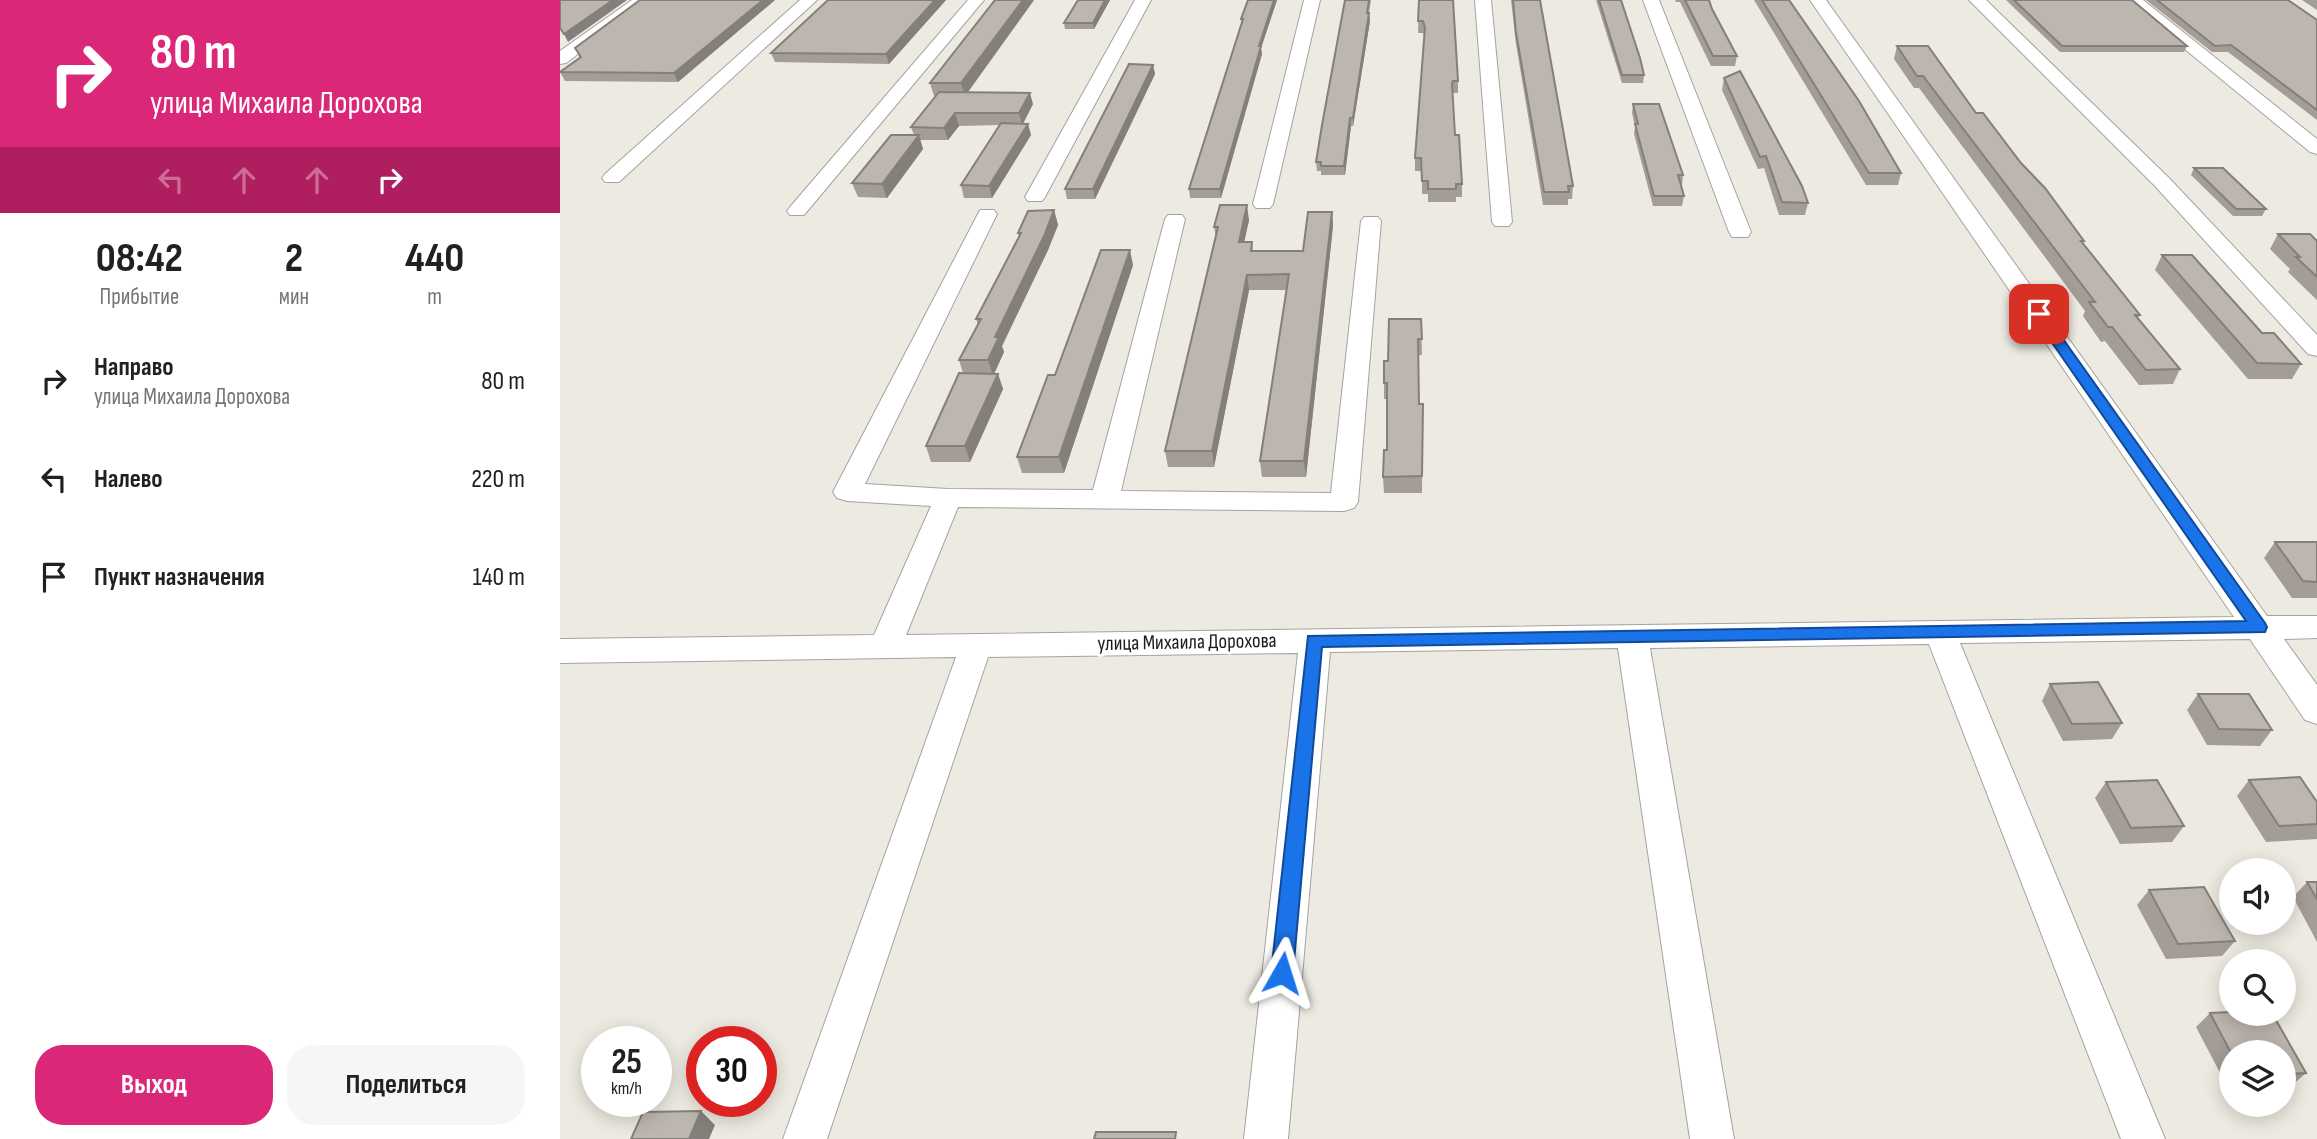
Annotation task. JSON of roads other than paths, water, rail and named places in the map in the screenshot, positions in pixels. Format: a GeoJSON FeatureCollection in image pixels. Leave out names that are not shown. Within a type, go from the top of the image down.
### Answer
{"type":"FeatureCollection","features":[{"type":"Feature","properties":{"kind":"street"},"geometry":{"type":"LineString","coordinates":[[560,59],[642,0]]}},
{"type":"Feature","properties":{"kind":"street"},"geometry":{"type":"LineString","coordinates":[[612,178],[809,0]]}},
{"type":"Feature","properties":{"kind":"street"},"geometry":{"type":"LineString","coordinates":[[797,211],[976,0]]}},
{"type":"Feature","properties":{"kind":"street"},"geometry":{"type":"LineString","coordinates":[[1035,197],[1143,0]]}},
{"type":"Feature","properties":{"kind":"street"},"geometry":{"type":"LineString","coordinates":[[1263,204],[1312,0]]}},
{"type":"Feature","properties":{"kind":"street"},"geometry":{"type":"LineString","coordinates":[[1483,0],[1502,222]]}},
{"type":"Feature","properties":{"kind":"street"},"geometry":{"type":"LineString","coordinates":[[1651,0],[1740,232]]}},
{"type":"Feature","properties":{"kind":"street"},"geometry":{"type":"LineString","coordinates":[[1818,0],[2317,711]]}},
{"type":"Feature","properties":{"kind":"street"},"geometry":{"type":"LineString","coordinates":[[1977,0],[2162,182],[2317,349]]}},
{"type":"Feature","properties":{"kind":"street"},"geometry":{"type":"LineString","coordinates":[[2133,0],[2317,148]]}},
{"type":"Feature","properties":{"kind":"street"},"geometry":{"type":"LineString","coordinates":[[987,214],[847,492],[948,498],[1344,502],[1371,221]]}},
{"type":"Feature","properties":{"kind":"street"},"geometry":{"type":"LineString","coordinates":[[1104,501],[1175,219]]}},
{"type":"Feature","properties":{"kind":"street"},"geometry":{"type":"LineString","coordinates":[[884,647],[948,498]]}},
{"type":"Feature","properties":{"kind":"street","name":"улица Михаила Дорохова"},"geometry":{"type":"LineString","coordinates":[[560,651],[2317,627]]}},
{"type":"Feature","properties":{"kind":"street"},"geometry":{"type":"LineString","coordinates":[[1940,632],[2143,1139]]}},
{"type":"Feature","properties":{"kind":"street"},"geometry":{"type":"LineString","coordinates":[[1632,636],[1712,1139]]}},
{"type":"Feature","properties":{"kind":"street"},"geometry":{"type":"LineString","coordinates":[[1266,1139],[1314,640]]}},
{"type":"Feature","properties":{"kind":"street"},"geometry":{"type":"LineString","coordinates":[[805,1139],[976,646]]}}]}
